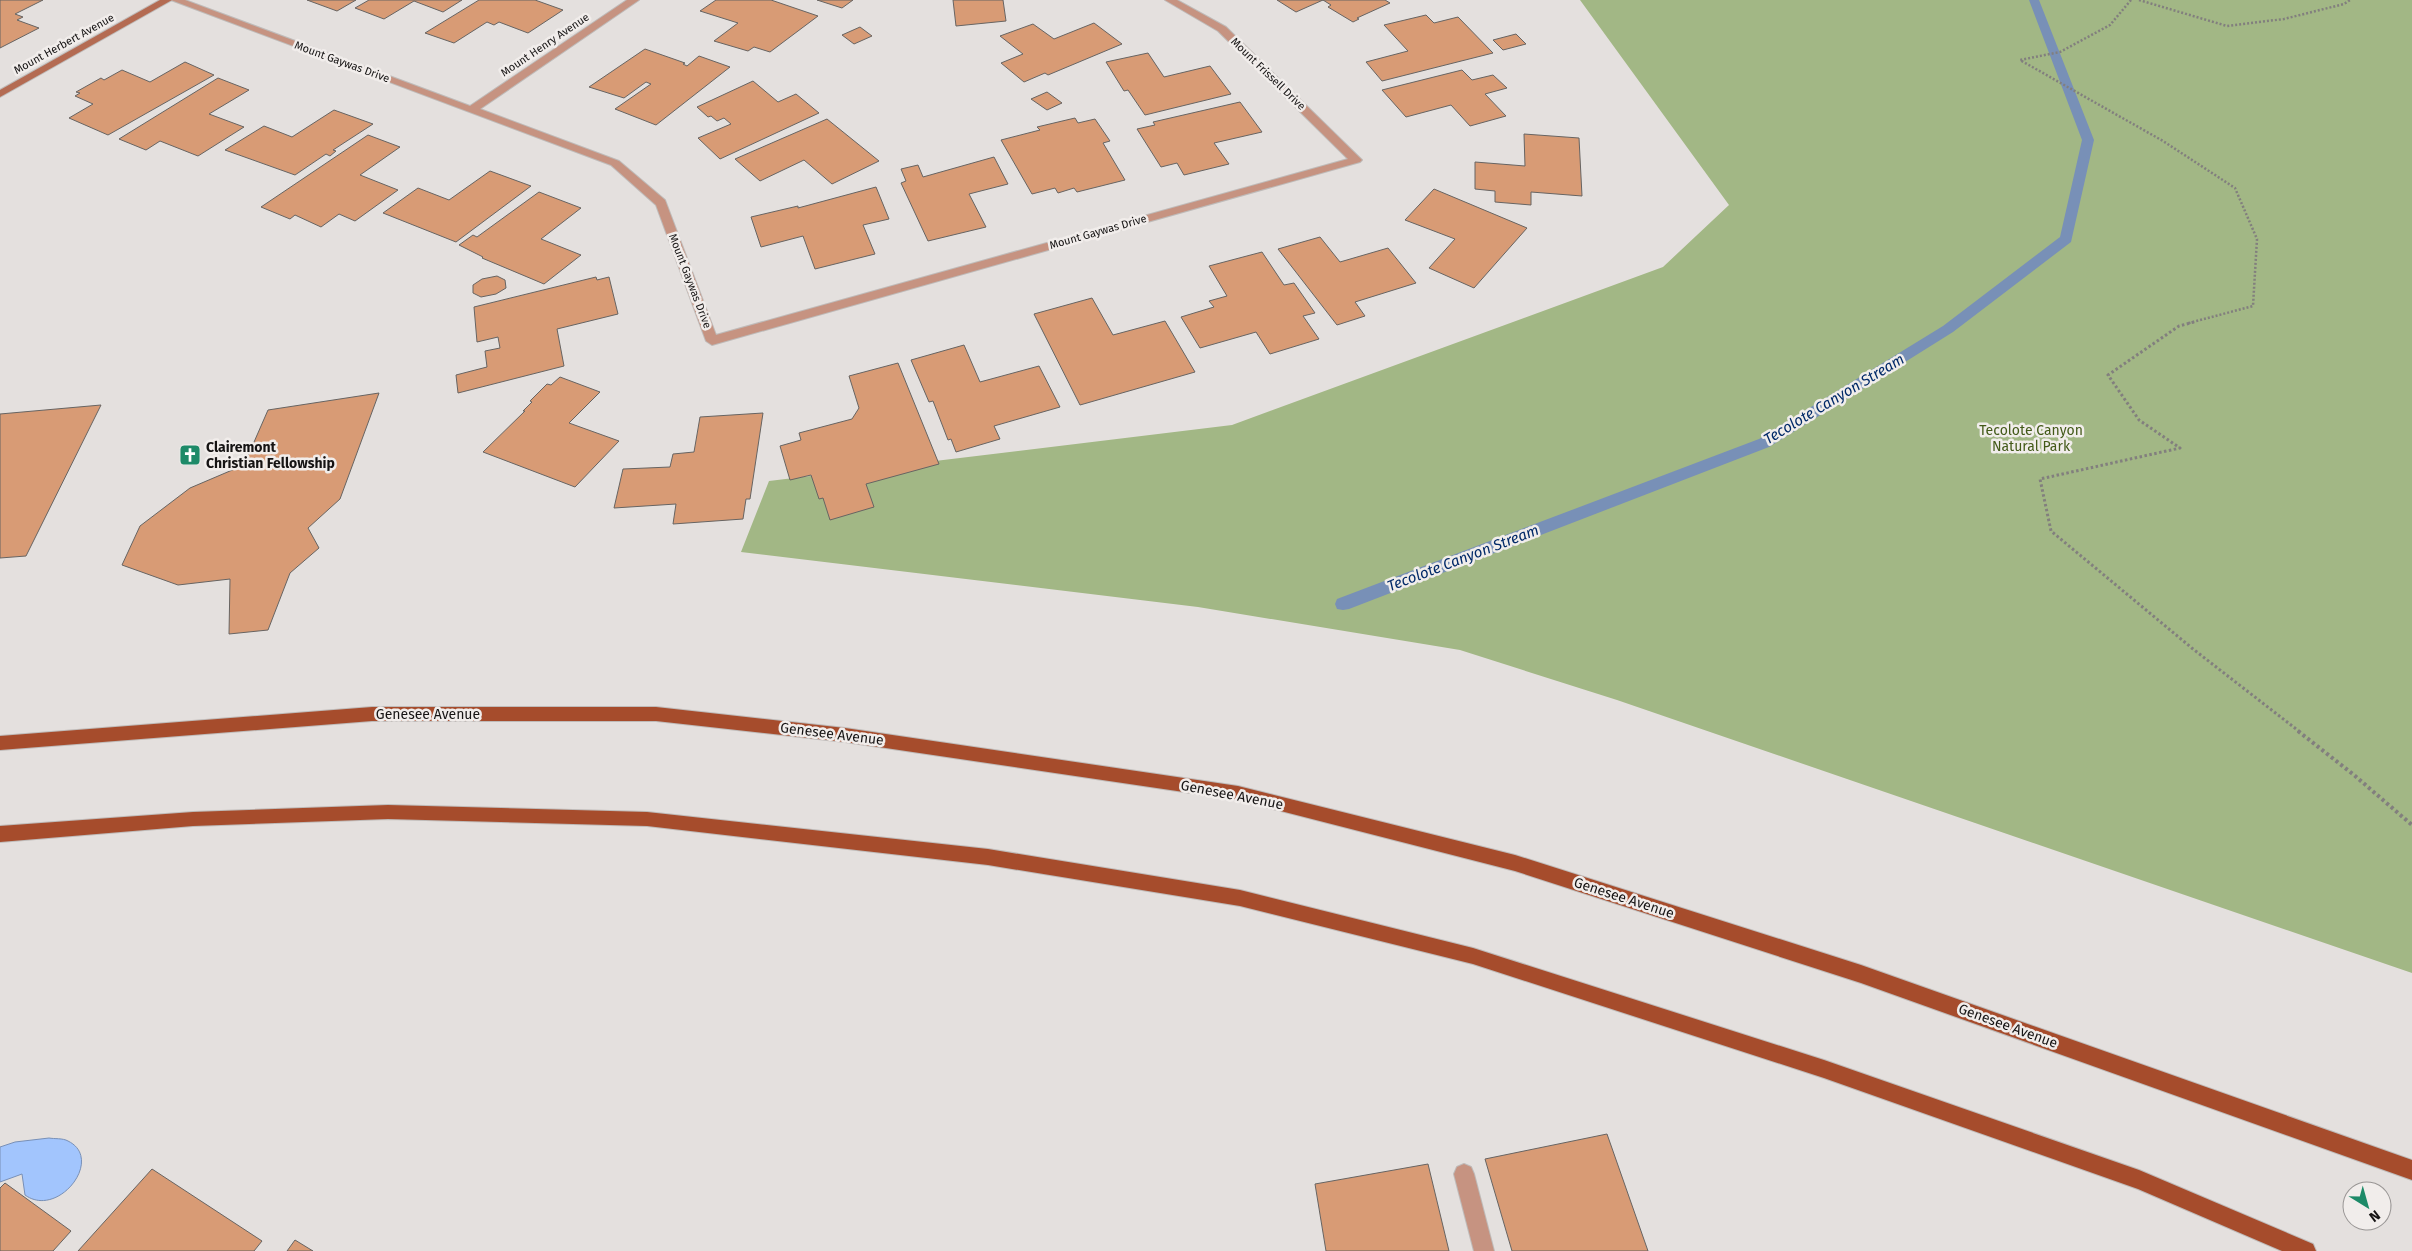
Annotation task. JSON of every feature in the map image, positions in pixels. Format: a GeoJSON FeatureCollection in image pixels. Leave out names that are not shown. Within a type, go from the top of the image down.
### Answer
{"type":"FeatureCollection","features":[{"type":"Feature","properties":{"kind":"main road","name":"Genesee Avenue"},"geometry":{"type":"LineString","coordinates":[[0,743],[372,714],[656,714],[845,735],[1238,794],[1515,863],[1861,974],[2412,1170]]}},
{"type":"Feature","properties":{"kind":"main road"},"geometry":{"type":"LineString","coordinates":[[0,834],[193,819],[388,812],[647,819],[988,857],[1240,898],[1473,956],[1824,1069],[2139,1180],[2306,1251]]}},
{"type":"Feature","properties":{"kind":"street","name":"Mount Herbert Avenue"},"geometry":{"type":"LineString","coordinates":[[0,94],[167,0]]}},
{"type":"Feature","properties":{"kind":"street","name":"Mount Gaywas Drive"},"geometry":{"type":"LineString","coordinates":[[176,0],[615,163],[661,203],[712,341],[1356,160]]}},
{"type":"Feature","properties":{"kind":"street","name":"Mount Henry Avenue"},"geometry":{"type":"LineString","coordinates":[[471,110],[634,0]]}},
{"type":"Feature","properties":{"kind":"street","name":"Mount Frissell Drive"},"geometry":{"type":"LineString","coordinates":[[1170,0],[1222,29],[1356,160]]}},
{"type":"Feature","properties":{"kind":"street"},"geometry":{"type":"LineString","coordinates":[[1464,1174],[1484,1251]]}},
{"type":"Feature","properties":{"kind":"path"},"geometry":{"type":"LineString","coordinates":[[2130,0],[2110,25],[2060,52],[2020,60],[2163,141],[2235,188],[2257,239],[2253,306],[2179,326],[2108,375],[2139,420],[2180,448],[2040,479],[2051,531],[2193,649],[2346,769],[2412,824]]}},
{"type":"Feature","properties":{"kind":"path"},"geometry":{"type":"LineString","coordinates":[[2139,0],[2227,26],[2284,19],[2344,4],[2350,0]]}},
{"type":"Feature","properties":{"kind":"green space","name":"Tecolote Canyon Natural Park"},"geometry":{"type":"Polygon","coordinates":[[[1580,0],[2412,0],[2412,973],[1617,700],[1460,650],[1198,607],[741,552],[769,481],[1232,425],[1663,267],[1729,205],[1580,0]]]}},
{"type":"Feature","properties":{"kind":"water"},"geometry":{"type":"Polygon","coordinates":[[[49,1138],[68,1141],[78,1149],[82,1160],[73,1184],[63,1193],[51,1199],[38,1200],[25,1195],[22,1174],[0,1182],[0,1147],[15,1142],[49,1138]]]}},
{"type":"Feature","properties":{"kind":"building"},"geometry":{"type":"Polygon","coordinates":[[[0,0],[43,0],[15,14],[23,17],[17,20],[39,28],[0,48],[0,0]]]}},
{"type":"Feature","properties":{"kind":"building"},"geometry":{"type":"Polygon","coordinates":[[[307,0],[356,0],[337,11],[307,0]]]}},
{"type":"Feature","properties":{"kind":"building"},"geometry":{"type":"Polygon","coordinates":[[[369,0],[462,0],[443,12],[414,1],[384,19],[355,8],[369,0]]]}},
{"type":"Feature","properties":{"kind":"building"},"geometry":{"type":"Polygon","coordinates":[[[479,0],[535,0],[563,10],[528,33],[499,22],[494,25],[487,22],[454,43],[425,33],[479,0]]]}},
{"type":"Feature","properties":{"kind":"building"},"geometry":{"type":"Polygon","coordinates":[[[716,0],[771,0],[818,16],[770,52],[754,47],[748,51],[714,41],[738,23],[700,11],[716,0]]]}},
{"type":"Feature","properties":{"kind":"building"},"geometry":{"type":"Polygon","coordinates":[[[817,0],[853,0],[842,8],[817,0]]]}},
{"type":"Feature","properties":{"kind":"building"},"geometry":{"type":"Polygon","coordinates":[[[953,0],[1003,0],[1006,21],[956,26],[953,0]]]}},
{"type":"Feature","properties":{"kind":"building"},"geometry":{"type":"Polygon","coordinates":[[[1277,0],[1323,0],[1296,12],[1277,0]]]}},
{"type":"Feature","properties":{"kind":"building"},"geometry":{"type":"Polygon","coordinates":[[[1323,0],[1385,0],[1390,3],[1357,18],[1359,19],[1353,22],[1328,7],[1331,5],[1323,0]]]}},
{"type":"Feature","properties":{"kind":"building"},"geometry":{"type":"Polygon","coordinates":[[[1426,15],[1434,23],[1458,17],[1493,53],[1382,81],[1366,62],[1408,51],[1384,25],[1426,15]]]}},
{"type":"Feature","properties":{"kind":"building"},"geometry":{"type":"Polygon","coordinates":[[[1094,23],[1122,44],[1048,75],[1045,73],[1024,82],[1001,63],[1023,54],[1000,36],[1033,24],[1054,39],[1094,23]]]}},
{"type":"Feature","properties":{"kind":"building"},"geometry":{"type":"Polygon","coordinates":[[[860,27],[872,36],[854,44],[842,35],[860,27]]]}},
{"type":"Feature","properties":{"kind":"building"},"geometry":{"type":"Polygon","coordinates":[[[1516,34],[1526,44],[1503,50],[1493,40],[1516,34]]]}},
{"type":"Feature","properties":{"kind":"building"},"geometry":{"type":"Polygon","coordinates":[[[645,49],[685,63],[683,64],[687,66],[699,56],[730,67],[656,125],[615,109],[651,84],[646,82],[624,98],[589,87],[645,49]]]}},
{"type":"Feature","properties":{"kind":"building"},"geometry":{"type":"Polygon","coordinates":[[[1148,53],[1164,77],[1210,66],[1231,94],[1145,115],[1128,90],[1124,91],[1106,62],[1148,53]]]}},
{"type":"Feature","properties":{"kind":"building"},"geometry":{"type":"Polygon","coordinates":[[[185,62],[214,75],[108,135],[69,118],[93,104],[75,96],[80,93],[76,92],[101,78],[104,80],[122,70],[150,82],[185,62]]]}},
{"type":"Feature","properties":{"kind":"building"},"geometry":{"type":"Polygon","coordinates":[[[1462,70],[1472,80],[1493,75],[1507,88],[1485,94],[1506,116],[1470,126],[1451,105],[1406,117],[1382,90],[1462,70]]]}},
{"type":"Feature","properties":{"kind":"building"},"geometry":{"type":"Polygon","coordinates":[[[218,78],[249,90],[209,114],[244,127],[198,156],[160,141],[146,150],[119,139],[218,78]]]}},
{"type":"Feature","properties":{"kind":"building"},"geometry":{"type":"Polygon","coordinates":[[[753,81],[778,102],[796,94],[819,113],[720,159],[698,138],[731,124],[724,118],[717,121],[711,116],[708,117],[697,107],[753,81]]]}},
{"type":"Feature","properties":{"kind":"building"},"geometry":{"type":"Polygon","coordinates":[[[1047,92],[1062,103],[1047,110],[1031,99],[1047,92]]]}},
{"type":"Feature","properties":{"kind":"building"},"geometry":{"type":"Polygon","coordinates":[[[1240,102],[1262,132],[1214,143],[1229,164],[1184,175],[1177,163],[1161,167],[1137,129],[1155,125],[1153,122],[1240,102]]]}},
{"type":"Feature","properties":{"kind":"building"},"geometry":{"type":"Polygon","coordinates":[[[334,110],[373,124],[333,150],[336,151],[330,156],[326,154],[295,175],[225,150],[264,126],[292,137],[334,110]]]}},
{"type":"Feature","properties":{"kind":"building"},"geometry":{"type":"Polygon","coordinates":[[[1075,118],[1078,123],[1095,119],[1110,141],[1103,143],[1125,180],[1077,192],[1074,188],[1058,193],[1055,188],[1032,194],[1001,140],[1040,130],[1037,127],[1075,118]]]}},
{"type":"Feature","properties":{"kind":"building"},"geometry":{"type":"Polygon","coordinates":[[[827,119],[879,161],[832,184],[804,160],[760,181],[735,159],[827,119]]]}},
{"type":"Feature","properties":{"kind":"building"},"geometry":{"type":"Polygon","coordinates":[[[1524,134],[1579,138],[1582,196],[1531,192],[1531,205],[1495,202],[1495,191],[1475,189],[1475,162],[1525,166],[1524,134]]]}},
{"type":"Feature","properties":{"kind":"building"},"geometry":{"type":"Polygon","coordinates":[[[368,135],[400,147],[360,175],[398,190],[355,221],[339,214],[321,227],[295,215],[290,219],[261,207],[368,135]]]}},
{"type":"Feature","properties":{"kind":"building"},"geometry":{"type":"Polygon","coordinates":[[[994,157],[1008,184],[969,194],[986,227],[928,241],[901,183],[906,181],[901,169],[918,165],[923,177],[994,157]]]}},
{"type":"Feature","properties":{"kind":"building"},"geometry":{"type":"Polygon","coordinates":[[[490,171],[531,186],[456,242],[383,213],[418,188],[449,200],[490,171]]]}},
{"type":"Feature","properties":{"kind":"building"},"geometry":{"type":"Polygon","coordinates":[[[876,187],[889,219],[863,225],[875,254],[815,269],[803,236],[761,247],[751,217],[798,206],[798,208],[876,187]]]}},
{"type":"Feature","properties":{"kind":"building"},"geometry":{"type":"Polygon","coordinates":[[[1434,189],[1527,228],[1474,288],[1429,268],[1455,239],[1405,220],[1434,189]]]}},
{"type":"Feature","properties":{"kind":"building"},"geometry":{"type":"Polygon","coordinates":[[[539,192],[581,208],[541,239],[581,255],[544,284],[482,258],[459,245],[473,235],[477,237],[539,192]]]}},
{"type":"Feature","properties":{"kind":"building"},"geometry":{"type":"Polygon","coordinates":[[[1320,237],[1340,262],[1388,248],[1416,283],[1355,302],[1365,316],[1337,325],[1278,249],[1320,237]]]}},
{"type":"Feature","properties":{"kind":"building"},"geometry":{"type":"Polygon","coordinates":[[[1262,252],[1284,285],[1294,283],[1315,313],[1303,316],[1319,339],[1270,354],[1256,332],[1200,348],[1181,317],[1214,307],[1209,301],[1227,296],[1209,266],[1262,252]]]}},
{"type":"Feature","properties":{"kind":"building"},"geometry":{"type":"Polygon","coordinates":[[[497,276],[505,280],[506,288],[496,294],[481,297],[473,293],[473,285],[482,279],[497,276]]]}},
{"type":"Feature","properties":{"kind":"building"},"geometry":{"type":"Polygon","coordinates":[[[596,277],[597,280],[609,277],[618,314],[557,329],[564,366],[458,393],[456,375],[487,367],[485,351],[500,348],[498,337],[477,342],[474,307],[596,277]]]}},
{"type":"Feature","properties":{"kind":"building"},"geometry":{"type":"Polygon","coordinates":[[[1092,298],[1113,335],[1165,321],[1195,372],[1080,405],[1034,314],[1092,298]]]}},
{"type":"Feature","properties":{"kind":"building"},"geometry":{"type":"Polygon","coordinates":[[[964,345],[980,382],[1039,366],[1060,407],[994,426],[1000,439],[956,452],[951,439],[948,440],[933,401],[929,402],[911,360],[964,345]]]}},
{"type":"Feature","properties":{"kind":"building"},"geometry":{"type":"Polygon","coordinates":[[[898,363],[939,464],[866,484],[874,507],[830,520],[823,498],[819,499],[811,475],[790,480],[780,446],[801,440],[799,433],[852,419],[859,408],[849,376],[898,363]]]}},
{"type":"Feature","properties":{"kind":"building"},"geometry":{"type":"Polygon","coordinates":[[[560,377],[600,392],[569,423],[619,441],[575,487],[483,452],[525,411],[523,411],[532,402],[530,401],[547,384],[551,385],[560,377]]]}},
{"type":"Feature","properties":{"kind":"building"},"geometry":{"type":"Polygon","coordinates":[[[379,393],[340,499],[308,528],[319,548],[290,573],[268,630],[229,634],[230,579],[178,585],[122,565],[140,526],[190,488],[244,465],[268,410],[379,393]]]}},
{"type":"Feature","properties":{"kind":"building"},"geometry":{"type":"Polygon","coordinates":[[[101,405],[26,556],[0,558],[0,414],[101,405]]]}},
{"type":"Feature","properties":{"kind":"building"},"geometry":{"type":"Polygon","coordinates":[[[763,413],[750,499],[746,499],[743,519],[673,524],[676,504],[614,508],[623,469],[670,467],[673,454],[694,452],[700,417],[763,413]]]}},
{"type":"Feature","properties":{"kind":"building"},"geometry":{"type":"Polygon","coordinates":[[[1607,1134],[1648,1251],[1512,1251],[1485,1159],[1607,1134]]]}},
{"type":"Feature","properties":{"kind":"building"},"geometry":{"type":"Polygon","coordinates":[[[1428,1164],[1449,1251],[1326,1251],[1315,1184],[1428,1164]]]}},
{"type":"Feature","properties":{"kind":"building"},"geometry":{"type":"Polygon","coordinates":[[[152,1169],[262,1241],[254,1251],[78,1251],[152,1169]]]}},
{"type":"Feature","properties":{"kind":"building"},"geometry":{"type":"Polygon","coordinates":[[[5,1183],[71,1231],[53,1251],[0,1251],[0,1188],[5,1183]]]}},
{"type":"Feature","properties":{"kind":"building"},"geometry":{"type":"Polygon","coordinates":[[[295,1240],[313,1251],[287,1251],[295,1240]]]}},
{"type":"Feature","properties":{"kind":"waterway","name":"Tecolote Canyon Stream"},"geometry":{"type":"LineString","coordinates":[[1343,604],[1764,443],[1948,329],[2066,239],[2088,140],[2034,0]]}},
{"type":"Feature","properties":{"kind":"place","name":"Clairemont Christian Fellowship"},"geometry":{"type":"Point","coordinates":[190,455]}}]}
